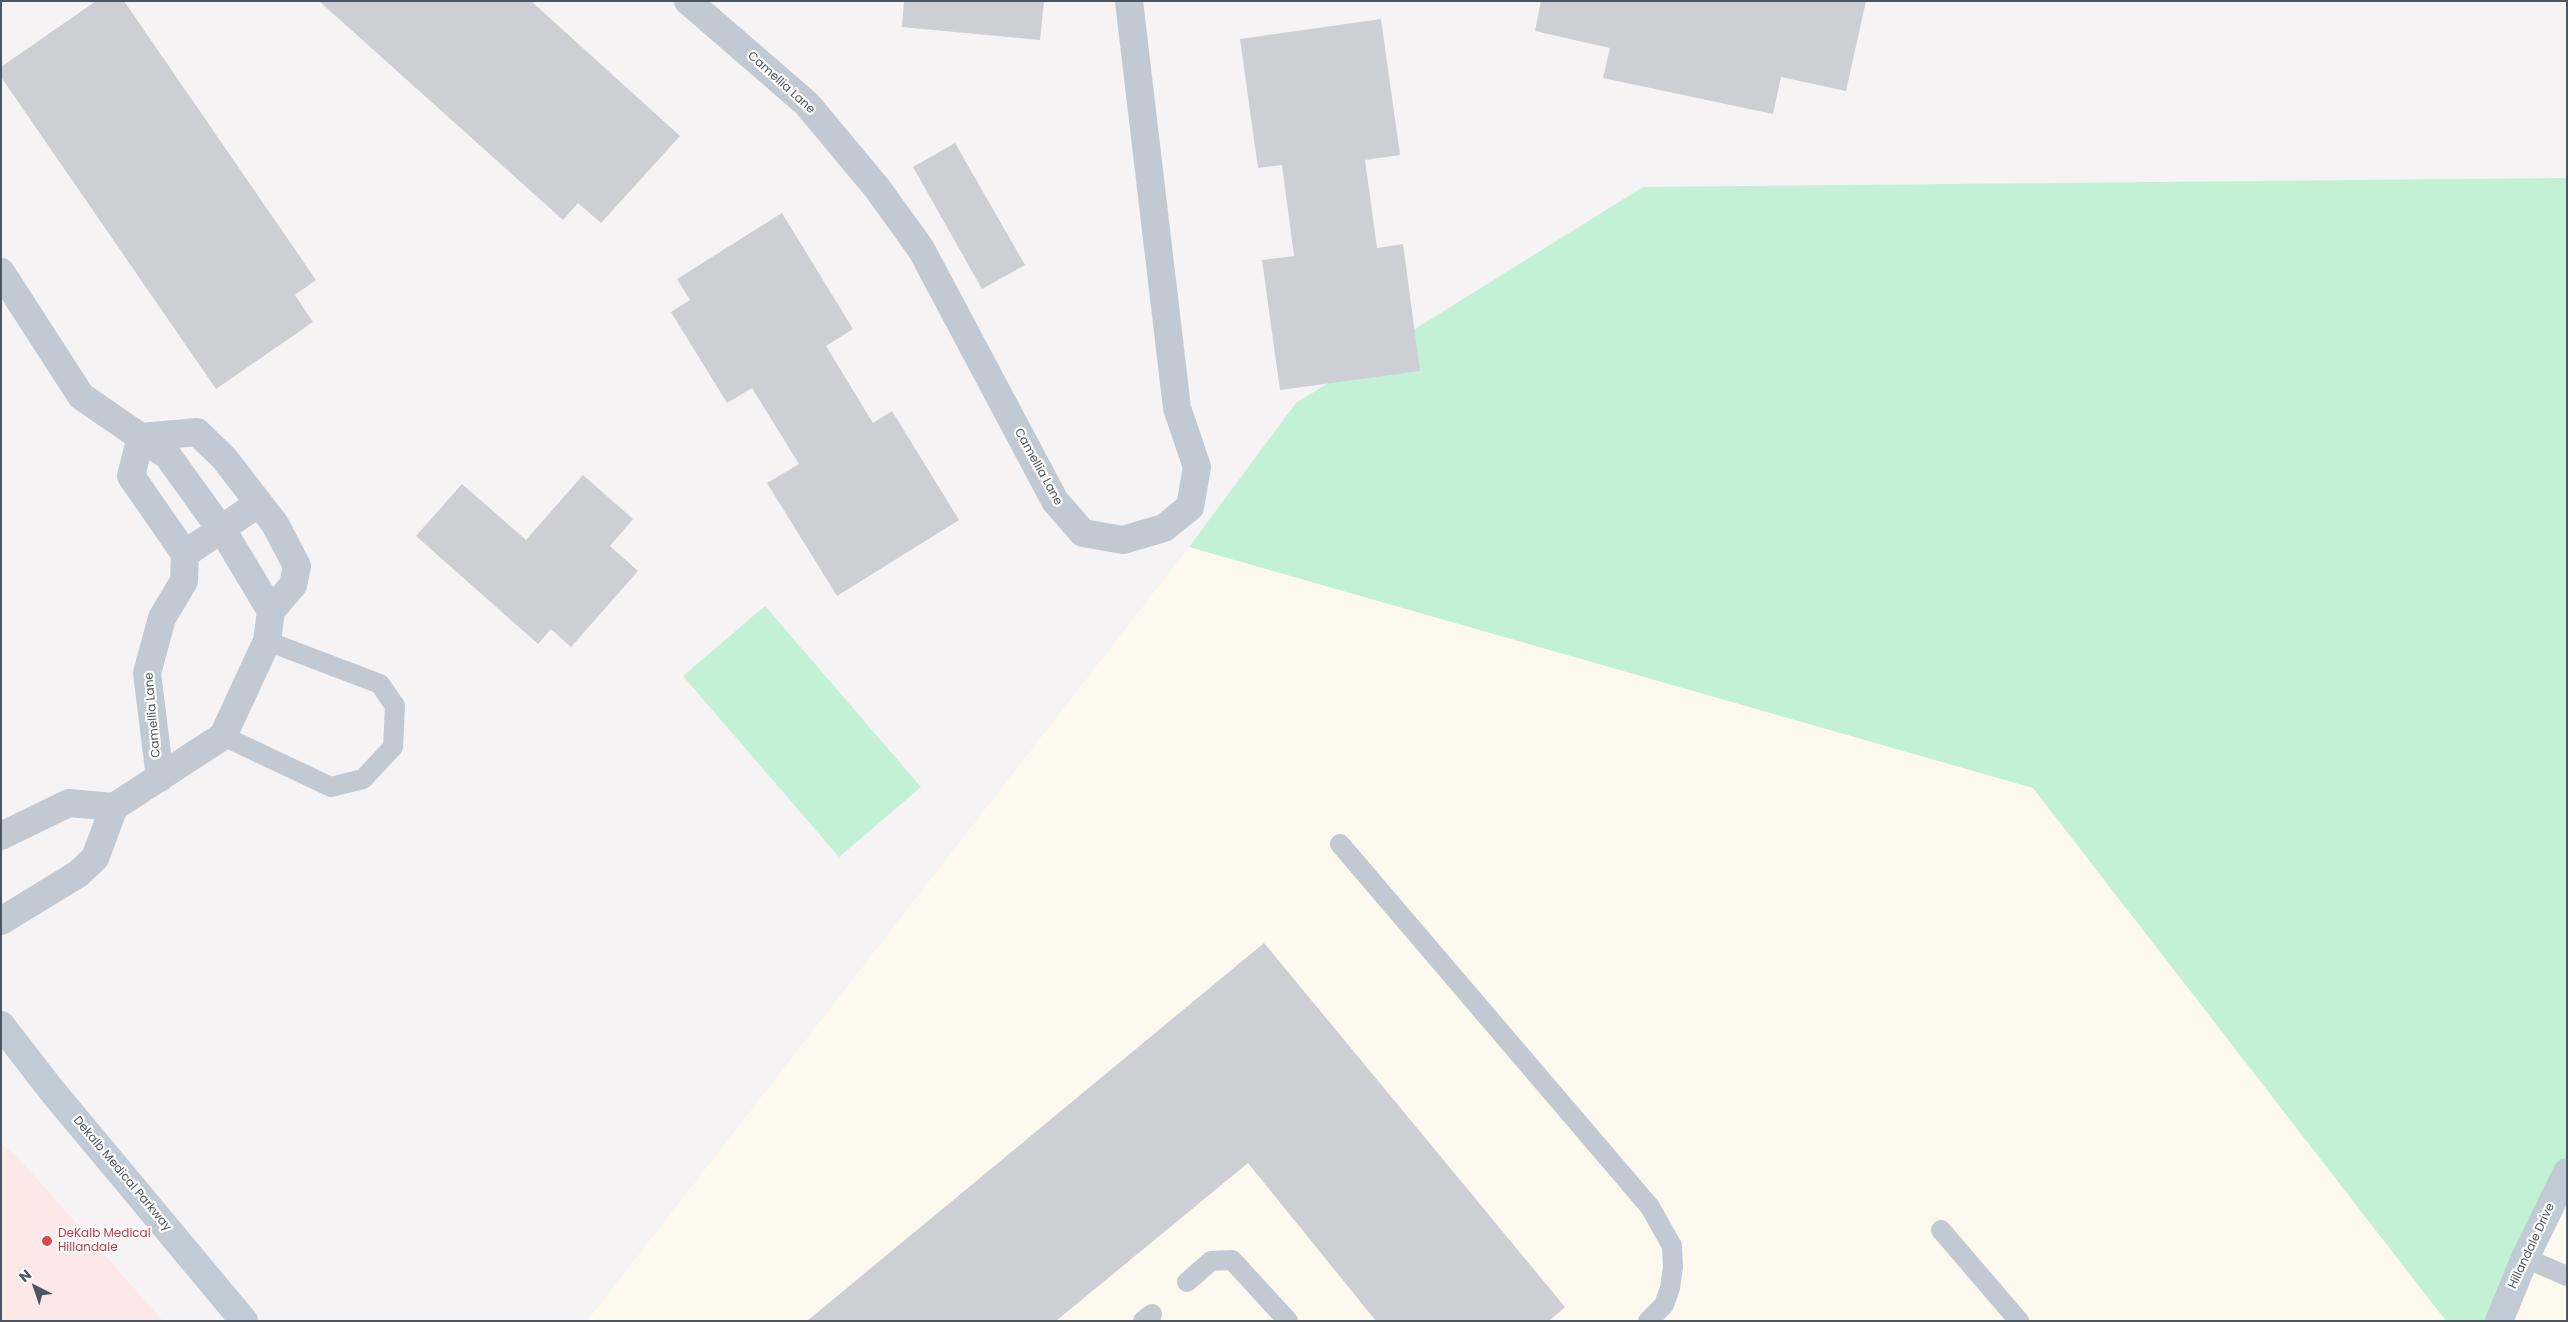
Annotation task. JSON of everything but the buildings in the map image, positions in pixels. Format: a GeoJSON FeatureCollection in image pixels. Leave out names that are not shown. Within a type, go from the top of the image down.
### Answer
{"type":"FeatureCollection","features":[{"type":"Feature","properties":{"kind":"main road","name":"Dekalb Medical Parkway"},"geometry":{"type":"LineString","coordinates":[[1,1025],[53,1092],[244,1321]]}},
{"type":"Feature","properties":{"kind":"main road","name":"Hillandale Drive"},"geometry":{"type":"LineString","coordinates":[[2499,1321],[2525,1258],[2567,1172]]}},
{"type":"Feature","properties":{"kind":"street","name":"Camellia Lane"},"geometry":{"type":"LineString","coordinates":[[688,1],[807,104],[877,188],[921,249],[1055,501],[1083,533],[1123,540],[1164,528],[1190,507],[1197,467],[1177,408],[1129,1]]}},
{"type":"Feature","properties":{"kind":"street"},"geometry":{"type":"LineString","coordinates":[[1,272],[82,396],[168,456],[221,529],[271,611]]}},
{"type":"Feature","properties":{"kind":"street"},"geometry":{"type":"LineString","coordinates":[[141,437],[197,432],[224,458],[275,524],[297,566],[293,585],[271,611],[267,641],[223,736]]}},
{"type":"Feature","properties":{"kind":"street"},"geometry":{"type":"LineString","coordinates":[[141,437],[131,476],[185,554],[259,504]]}},
{"type":"Feature","properties":{"kind":"street","name":"Camellia Lane"},"geometry":{"type":"LineString","coordinates":[[160,778],[147,672],[162,618],[184,581],[185,554]]}},
{"type":"Feature","properties":{"kind":"street","name":"Camellia Lane"},"geometry":{"type":"LineString","coordinates":[[114,807],[223,736]]}},
{"type":"Feature","properties":{"kind":"street"},"geometry":{"type":"LineString","coordinates":[[1,836],[69,803],[114,807],[95,858],[78,874],[1,921]]}},
{"type":"Feature","properties":{"kind":"lane"},"geometry":{"type":"LineString","coordinates":[[223,736],[331,787],[363,779],[393,747],[395,706],[380,684],[267,641]]}},
{"type":"Feature","properties":{"kind":"lane"},"geometry":{"type":"LineString","coordinates":[[1340,844],[1650,1207],[1672,1246],[1673,1267],[1670,1288],[1664,1305],[1648,1321]]}},
{"type":"Feature","properties":{"kind":"lane"},"geometry":{"type":"LineString","coordinates":[[1941,1230],[2019,1321]]}},
{"type":"Feature","properties":{"kind":"lane"},"geometry":{"type":"LineString","coordinates":[[2525,1258],[2567,1276]]}},
{"type":"Feature","properties":{"kind":"lane"},"geometry":{"type":"LineString","coordinates":[[1187,1282],[1211,1261],[1232,1260],[1288,1321]]}},
{"type":"Feature","properties":{"kind":"shaded area"},"geometry":{"type":"Polygon","coordinates":[[[1189,547],[2033,788],[2446,1321],[587,1321],[1189,547]]]}},
{"type":"Feature","properties":{"kind":"shaded area","name":"DeKalb Medical Hillandale"},"geometry":{"type":"Polygon","coordinates":[[[1,1143],[21,1161],[163,1321],[1,1321],[1,1143]]]}},
{"type":"Feature","properties":{"kind":"shaded area"},"geometry":{"type":"Polygon","coordinates":[[[2567,1190],[2567,1321],[2503,1321],[2567,1190]]]}},
{"type":"Feature","properties":{"kind":"green space"},"geometry":{"type":"Polygon","coordinates":[[[2567,178],[2567,1190],[2503,1321],[2446,1321],[2033,788],[1189,547],[1296,403],[1643,187],[2567,178]]]}},
{"type":"Feature","properties":{"kind":"green space"},"geometry":{"type":"Polygon","coordinates":[[[765,606],[921,787],[839,857],[683,676],[765,606]]]}},
{"type":"Feature","properties":{"kind":"place","name":"DeKalb Medical Hillandale"},"geometry":{"type":"Point","coordinates":[47,1241]}}]}
